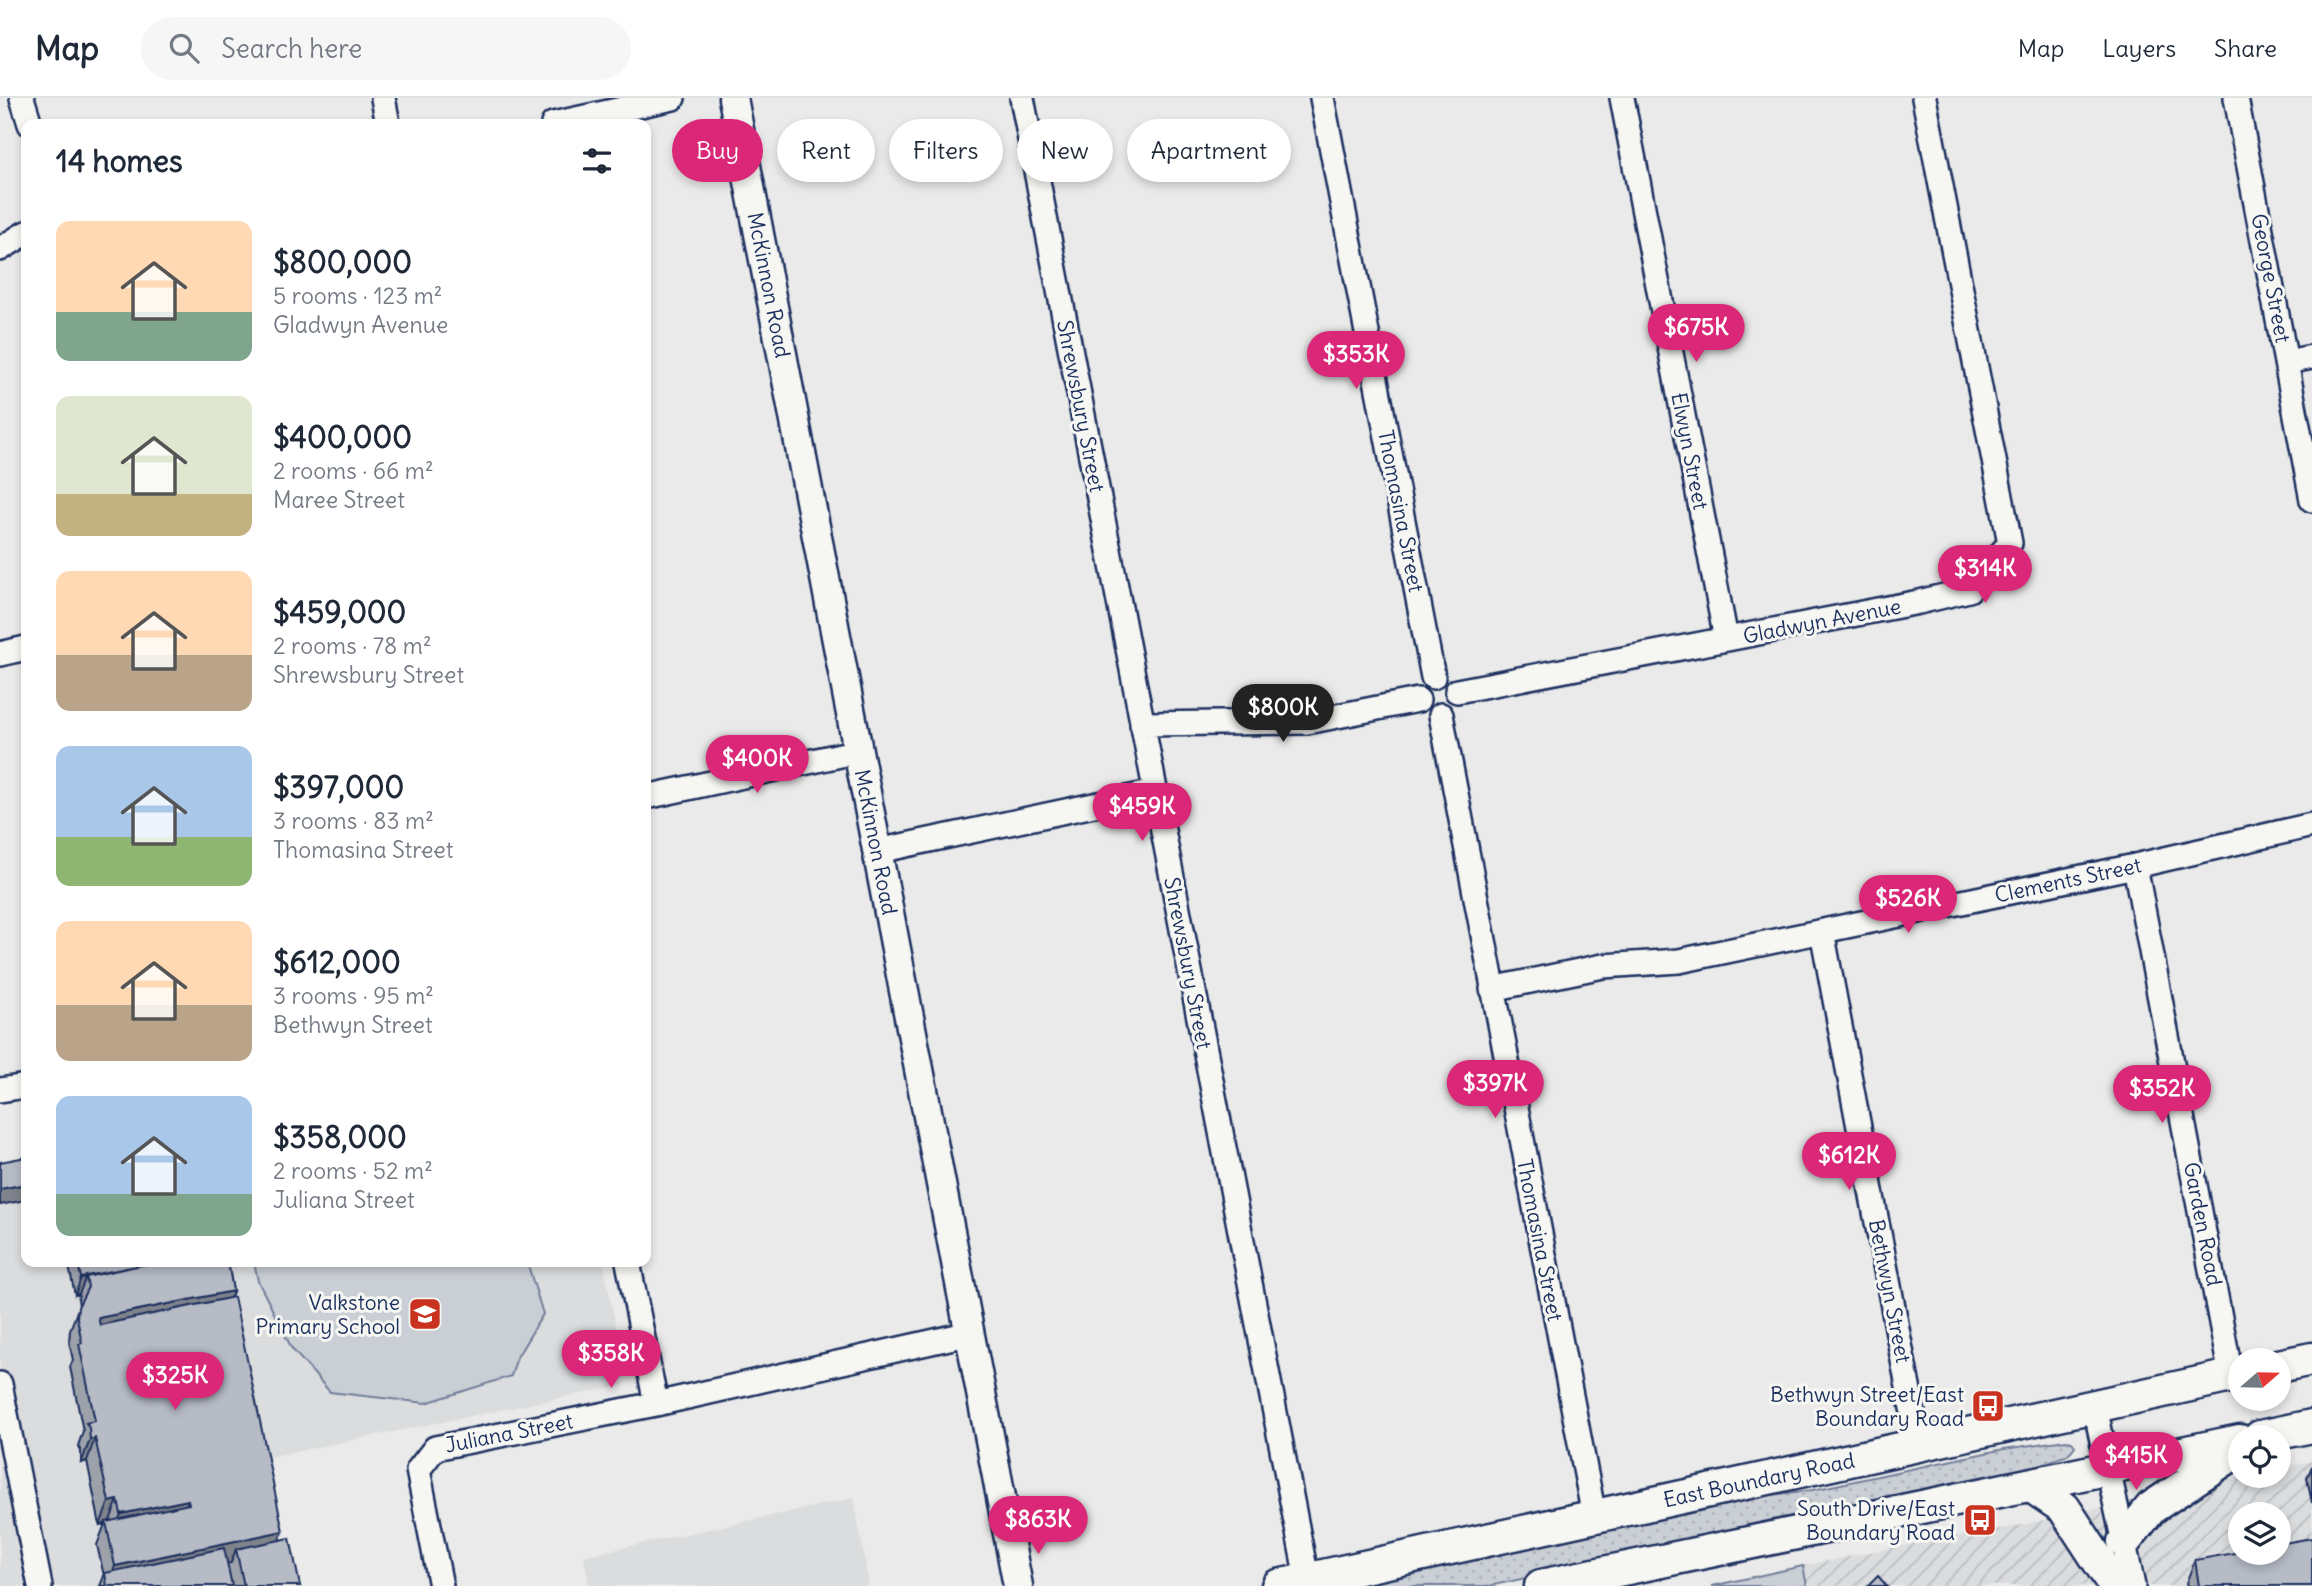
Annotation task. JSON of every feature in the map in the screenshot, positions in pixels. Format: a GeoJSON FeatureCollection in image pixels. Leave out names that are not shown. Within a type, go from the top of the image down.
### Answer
{"type":"FeatureCollection","features":[{"type":"Feature","properties":{"kind":"main road"},"geometry":{"type":"LineString","coordinates":[[2291,1363],[2312,1359]]}},
{"type":"Feature","properties":{"kind":"main road","name":"East Boundary Road"},"geometry":{"type":"LineString","coordinates":[[1292,1583],[2228,1377]]}},
{"type":"Feature","properties":{"kind":"main road"},"geometry":{"type":"LineString","coordinates":[[2291,1430],[2312,1426]]}},
{"type":"Feature","properties":{"kind":"main road"},"geometry":{"type":"LineString","coordinates":[[1541,1586],[2228,1444]]}},
{"type":"Feature","properties":{"kind":"main road"},"geometry":{"type":"LineString","coordinates":[[2124,1542],[2151,1508],[2228,1457]]}},
{"type":"Feature","properties":{"kind":"main road"},"geometry":{"type":"LineString","coordinates":[[2030,1485],[2064,1508],[2115,1586]]}},
{"type":"Feature","properties":{"kind":"street"},"geometry":{"type":"LineString","coordinates":[[22,98],[28,119]]}},
{"type":"Feature","properties":{"kind":"street"},"geometry":{"type":"LineString","coordinates":[[383,98],[387,119]]}},
{"type":"Feature","properties":{"kind":"street"},"geometry":{"type":"LineString","coordinates":[[576,119],[673,98]]}},
{"type":"Feature","properties":{"kind":"street","name":"McKinnon Road"},"geometry":{"type":"LineString","coordinates":[[733,98],[1018,1586]]}},
{"type":"Feature","properties":{"kind":"street","name":"Shrewsbury Street"},"geometry":{"type":"LineString","coordinates":[[1022,98],[1155,792],[1292,1583]]}},
{"type":"Feature","properties":{"kind":"street","name":"Thomasina Street"},"geometry":{"type":"LineString","coordinates":[[1322,98],[1433,677]]}},
{"type":"Feature","properties":{"kind":"street","name":"Elwyn Street"},"geometry":{"type":"LineString","coordinates":[[1622,98],[1726,639]]}},
{"type":"Feature","properties":{"kind":"street","name":"Gladwyn Avenue"},"geometry":{"type":"LineString","coordinates":[[1457,691],[1969,590],[2010,543],[1924,98]]}},
{"type":"Feature","properties":{"kind":"street","name":"George Street"},"geometry":{"type":"LineString","coordinates":[[2236,98],[2312,500]]}},
{"type":"Feature","properties":{"kind":"street"},"geometry":{"type":"LineString","coordinates":[[0,250],[21,236]]}},
{"type":"Feature","properties":{"kind":"street"},"geometry":{"type":"LineString","coordinates":[[0,250],[21,248]]}},
{"type":"Feature","properties":{"kind":"street"},"geometry":{"type":"LineString","coordinates":[[2287,362],[2312,357]]}},
{"type":"Feature","properties":{"kind":"street"},"geometry":{"type":"LineString","coordinates":[[0,654],[21,649]]}},
{"type":"Feature","properties":{"kind":"street"},"geometry":{"type":"LineString","coordinates":[[1433,677],[1446,677],[1457,691],[1456,704],[1441,715],[1429,715],[1423,711],[1418,700],[1422,682],[1433,677]]}},
{"type":"Feature","properties":{"kind":"street"},"geometry":{"type":"LineString","coordinates":[[1142,723],[1307,722],[1418,700]]}},
{"type":"Feature","properties":{"kind":"street","name":"Thomasina Street"},"geometry":{"type":"LineString","coordinates":[[1441,715],[1594,1516]]}},
{"type":"Feature","properties":{"kind":"street"},"geometry":{"type":"LineString","coordinates":[[651,796],[859,751]]}},
{"type":"Feature","properties":{"kind":"street"},"geometry":{"type":"LineString","coordinates":[[878,851],[1155,792]]}},
{"type":"Feature","properties":{"kind":"street","name":"Clements Street"},"geometry":{"type":"LineString","coordinates":[[1492,989],[1603,966],[1679,961],[2135,866],[2312,825]]}},
{"type":"Feature","properties":{"kind":"street","name":"Garden Road"},"geometry":{"type":"LineString","coordinates":[[2135,866],[2231,1348]]}},
{"type":"Feature","properties":{"kind":"street","name":"Bethwyn Street"},"geometry":{"type":"LineString","coordinates":[[1822,931],[1919,1445]]}},
{"type":"Feature","properties":{"kind":"street"},"geometry":{"type":"LineString","coordinates":[[0,1090],[21,1087]]}},
{"type":"Feature","properties":{"kind":"street"},"geometry":{"type":"LineString","coordinates":[[629,1267],[656,1404]]}},
{"type":"Feature","properties":{"kind":"street","name":"Juliana Street"},"geometry":{"type":"LineString","coordinates":[[441,1586],[418,1470],[435,1448],[656,1404],[971,1333]]}},
{"type":"Feature","properties":{"kind":"street"},"geometry":{"type":"LineString","coordinates":[[0,1384],[40,1586]]}},
{"type":"Feature","properties":{"kind":"street"},"geometry":{"type":"LineString","coordinates":[[2095,1406],[2133,1586]]}},
{"type":"Feature","properties":{"kind":"shaded area"},"geometry":{"type":"Polygon","coordinates":[[[21,1170],[21,1267],[604,1267],[624,1367],[615,1387],[264,1458],[290,1586],[0,1586],[0,1174],[21,1170]]]}},
{"type":"Feature","properties":{"kind":"shaded area"},"geometry":{"type":"Polygon","coordinates":[[[255,1267],[529,1267],[543,1314],[517,1357],[511,1376],[426,1403],[330,1392],[292,1349],[258,1281],[255,1267]]]}},
{"type":"Feature","properties":{"kind":"shaded area"},"geometry":{"type":"Polygon","coordinates":[[[2066,1440],[2075,1446],[2068,1455],[2018,1472],[1489,1586],[1326,1586],[1736,1499],[1813,1490],[2004,1449],[2066,1440]]]}},
{"type":"Feature","properties":{"kind":"shaded area"},"geometry":{"type":"Polygon","coordinates":[[[2312,1461],[2312,1586],[1807,1586],[1803,1566],[2022,1525],[2228,1480],[2228,1488],[2291,1488],[2291,1466],[2312,1461]]]}},
{"type":"Feature","properties":{"kind":"shaded area"},"geometry":{"type":"Polygon","coordinates":[[[854,1498],[869,1586],[589,1586],[584,1556],[854,1498]]]}},
{"type":"Feature","properties":{"kind":"shaded area"},"geometry":{"type":"Polygon","coordinates":[[[1803,1566],[1807,1586],[1712,1586],[1803,1566]]]}},
{"type":"Feature","properties":{"kind":"building"},"geometry":{"type":"Polygon","coordinates":[[[21,1158],[21,1185],[0,1189],[0,1162],[21,1158]]]}},
{"type":"Feature","properties":{"kind":"building"},"geometry":{"type":"Polygon","coordinates":[[[79,1267],[132,1267],[81,1278],[79,1267]]]}},
{"type":"Feature","properties":{"kind":"building"},"geometry":{"type":"Polygon","coordinates":[[[132,1267],[229,1267],[233,1291],[98,1318],[100,1325],[234,1297],[283,1531],[115,1566],[106,1522],[189,1504],[188,1500],[121,1514],[118,1500],[109,1502],[95,1438],[90,1440],[86,1423],[95,1421],[79,1344],[82,1343],[77,1318],[78,1307],[88,1287],[86,1276],[132,1267]]]}},
{"type":"Feature","properties":{"kind":"building"},"geometry":{"type":"Polygon","coordinates":[[[290,1538],[300,1586],[244,1586],[236,1549],[290,1538]]]}},
{"type":"Feature","properties":{"kind":"building"},"geometry":{"type":"Polygon","coordinates":[[[2312,1538],[2312,1586],[2199,1586],[2195,1560],[2228,1554],[2228,1565],[2291,1565],[2291,1542],[2312,1538]]]}},
{"type":"Feature","properties":{"kind":"building"},"geometry":{"type":"Polygon","coordinates":[[[224,1548],[232,1586],[107,1586],[105,1573],[224,1548]]]}},
{"type":"Feature","properties":{"kind":"building"},"geometry":{"type":"Polygon","coordinates":[[[1878,1576],[1887,1586],[1868,1586],[1878,1576]]]}},
{"type":"Feature","properties":{"kind":"place","name":"Valkstone Primary School"},"geometry":{"type":"Point","coordinates":[425,1314]}},
{"type":"Feature","properties":{"kind":"place","name":"Bethwyn Street/East Boundary Road"},"geometry":{"type":"Point","coordinates":[1988,1406]}},
{"type":"Feature","properties":{"kind":"place","name":"South Drive/East Boundary Road"},"geometry":{"type":"Point","coordinates":[1980,1520]}}]}
